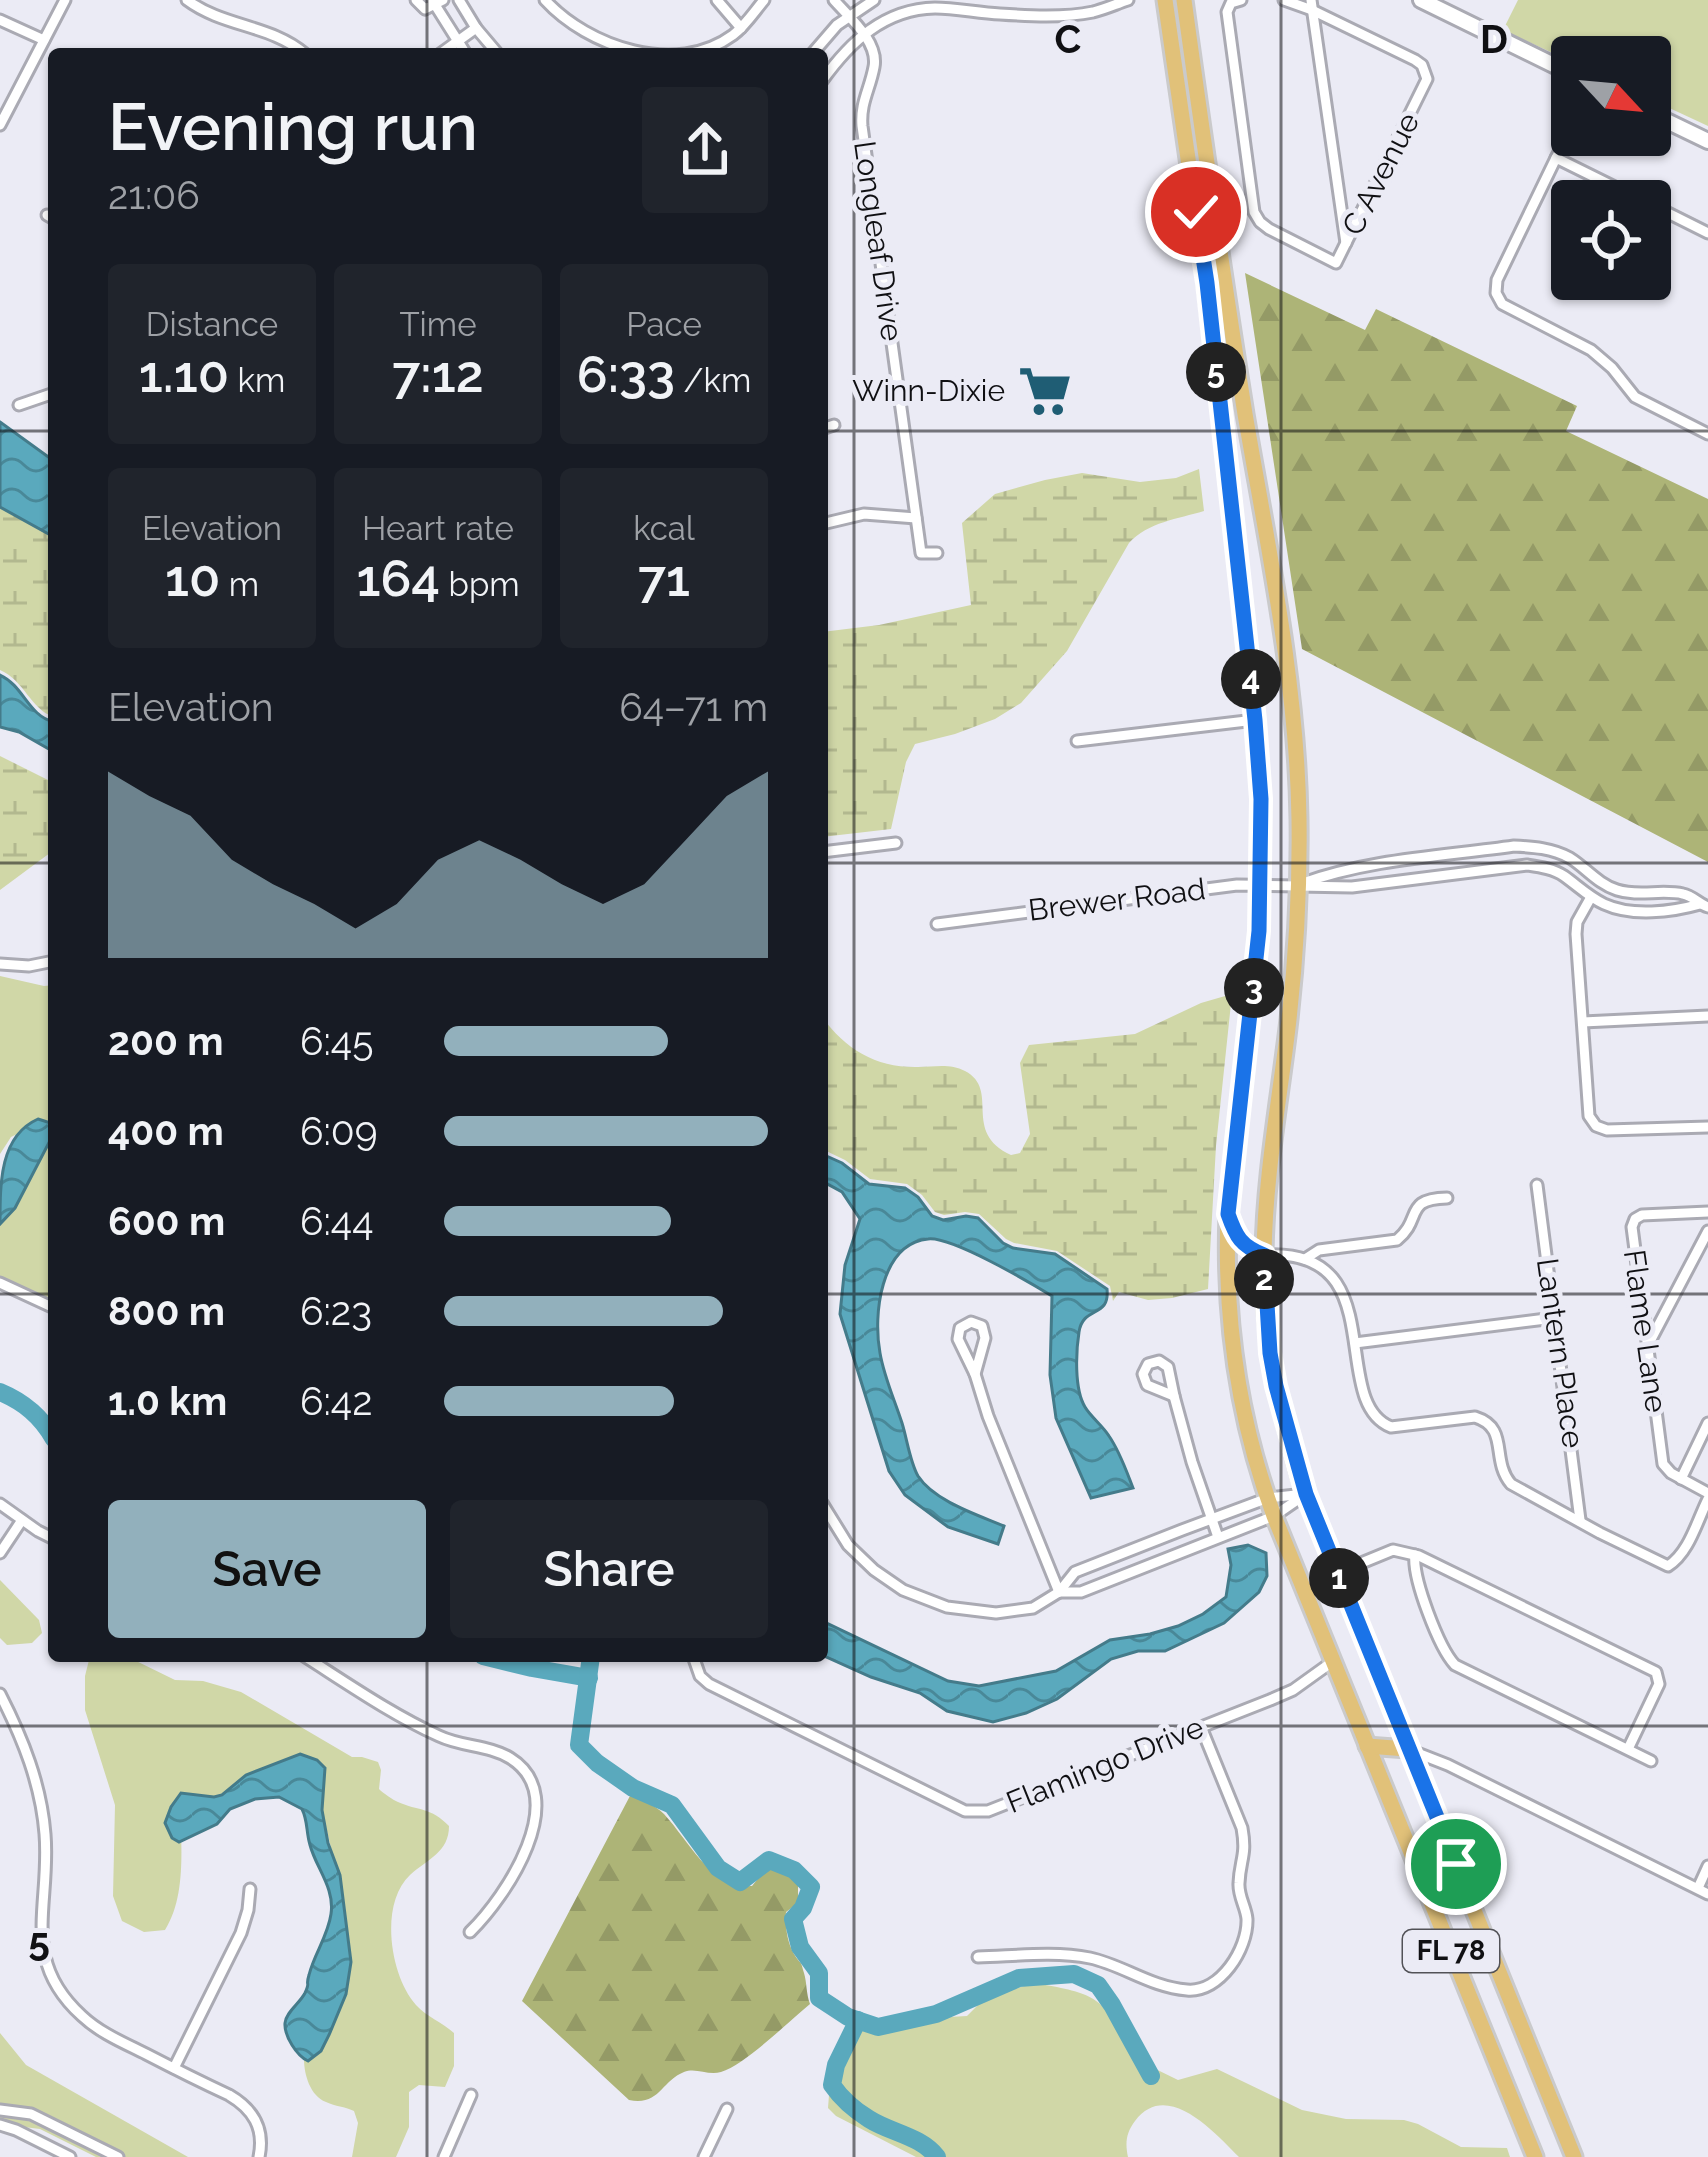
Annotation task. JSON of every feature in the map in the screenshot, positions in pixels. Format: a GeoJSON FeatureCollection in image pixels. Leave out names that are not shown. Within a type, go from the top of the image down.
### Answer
{"type":"FeatureCollection","features":[{"type":"Feature","properties":{"kind":"main road","name":"FL 78"},"geometry":{"type":"LineString","coordinates":[[1166,0],[1207,283],[1261,799],[1262,884],[1252,1014],[1228,1214],[1231,1336],[1247,1427],[1274,1516],[1535,2157]]}},
{"type":"Feature","properties":{"kind":"main road","name":"FL 78"},"geometry":{"type":"LineString","coordinates":[[1184,0],[1219,254],[1276,592],[1292,708],[1299,818],[1292,986],[1264,1255],[1270,1353],[1306,1494],[1574,2157]]}},
{"type":"Feature","properties":{"kind":"main road"},"geometry":{"type":"LineString","coordinates":[[1224,451],[1251,448]]}},
{"type":"Feature","properties":{"kind":"main road"},"geometry":{"type":"LineString","coordinates":[[1228,1214],[1237,1239],[1264,1255]]}},
{"type":"Feature","properties":{"kind":"main road"},"geometry":{"type":"LineString","coordinates":[[1367,1746],[1407,1750]]}},
{"type":"Feature","properties":{"kind":"street"},"geometry":{"type":"LineString","coordinates":[[0,125],[65,0]]}},
{"type":"Feature","properties":{"kind":"street"},"geometry":{"type":"LineString","coordinates":[[188,0],[217,16],[286,39],[297,48]]}},
{"type":"Feature","properties":{"kind":"street"},"geometry":{"type":"LineString","coordinates":[[416,0],[422,9],[436,2],[462,48]]}},
{"type":"Feature","properties":{"kind":"street"},"geometry":{"type":"LineString","coordinates":[[459,0],[493,48]]}},
{"type":"Feature","properties":{"kind":"street"},"geometry":{"type":"LineString","coordinates":[[544,0],[581,30],[624,48]]}},
{"type":"Feature","properties":{"kind":"street"},"geometry":{"type":"LineString","coordinates":[[717,0],[741,28]]}},
{"type":"Feature","properties":{"kind":"street"},"geometry":{"type":"LineString","coordinates":[[706,48],[741,28],[764,0]]}},
{"type":"Feature","properties":{"kind":"street"},"geometry":{"type":"LineString","coordinates":[[834,0],[864,34]]}},
{"type":"Feature","properties":{"kind":"street"},"geometry":{"type":"LineString","coordinates":[[818,48],[848,16],[874,0]]}},
{"type":"Feature","properties":{"kind":"street"},"geometry":{"type":"LineString","coordinates":[[828,73],[864,34],[908,6],[1052,15],[1091,12],[1128,0]]}},
{"type":"Feature","properties":{"kind":"street","name":"C Avenue"},"geometry":{"type":"LineString","coordinates":[[1241,0],[1227,12],[1254,212],[1264,226],[1336,263],[1427,79],[1422,64],[1415,60],[1311,5],[1284,0]]}},
{"type":"Feature","properties":{"kind":"street"},"geometry":{"type":"LineString","coordinates":[[1421,0],[1551,64]]}},
{"type":"Feature","properties":{"kind":"street"},"geometry":{"type":"LineString","coordinates":[[1311,5],[1346,243]]}},
{"type":"Feature","properties":{"kind":"street"},"geometry":{"type":"LineString","coordinates":[[0,20],[44,40]]}},
{"type":"Feature","properties":{"kind":"street"},"geometry":{"type":"LineString","coordinates":[[448,48],[476,28]]}},
{"type":"Feature","properties":{"kind":"street","name":"Longleaf Drive"},"geometry":{"type":"LineString","coordinates":[[864,34],[874,53],[874,66],[862,101],[862,126],[916,518],[921,553],[937,553]]}},
{"type":"Feature","properties":{"kind":"street"},"geometry":{"type":"LineString","coordinates":[[1671,122],[1708,141]]}},
{"type":"Feature","properties":{"kind":"street"},"geometry":{"type":"LineString","coordinates":[[1600,180],[1556,158],[1497,280],[1496,293],[1502,304],[1591,350],[1635,397],[1708,434]]}},
{"type":"Feature","properties":{"kind":"street"},"geometry":{"type":"LineString","coordinates":[[1671,215],[1708,233]]}},
{"type":"Feature","properties":{"kind":"street"},"geometry":{"type":"LineString","coordinates":[[19,406],[48,396]]}},
{"type":"Feature","properties":{"kind":"street"},"geometry":{"type":"LineString","coordinates":[[828,523],[864,514],[916,518]]}},
{"type":"Feature","properties":{"kind":"street"},"geometry":{"type":"LineString","coordinates":[[1077,741],[1255,720]]}},
{"type":"Feature","properties":{"kind":"street"},"geometry":{"type":"LineString","coordinates":[[828,851],[896,842]]}},
{"type":"Feature","properties":{"kind":"street"},"geometry":{"type":"LineString","coordinates":[[1298,885],[1359,867],[1514,846],[1565,855],[1600,882],[1629,893],[1689,895],[1704,906]]}},
{"type":"Feature","properties":{"kind":"street","name":"Brewer Road"},"geometry":{"type":"LineString","coordinates":[[938,924],[1237,885],[1352,887],[1527,865],[1553,870],[1615,909],[1704,906]]}},
{"type":"Feature","properties":{"kind":"street"},"geometry":{"type":"LineString","coordinates":[[1600,882],[1577,922],[1576,934],[1589,1116],[1606,1130],[1708,1127]]}},
{"type":"Feature","properties":{"kind":"street"},"geometry":{"type":"LineString","coordinates":[[0,964],[48,962]]}},
{"type":"Feature","properties":{"kind":"street"},"geometry":{"type":"LineString","coordinates":[[1583,1022],[1708,1016]]}},
{"type":"Feature","properties":{"kind":"street","name":"Lantern Place"},"geometry":{"type":"LineString","coordinates":[[1538,1185],[1580,1520]]}},
{"type":"Feature","properties":{"kind":"street"},"geometry":{"type":"LineString","coordinates":[[1305,1259],[1319,1250],[1397,1240],[1407,1232],[1418,1205],[1427,1198],[1447,1198]]}},
{"type":"Feature","properties":{"kind":"street","name":"Flame Lane"},"geometry":{"type":"LineString","coordinates":[[1681,1479],[1663,1464],[1632,1239],[1635,1220],[1642,1215],[1708,1212]]}},
{"type":"Feature","properties":{"kind":"street"},"geometry":{"type":"LineString","coordinates":[[1647,1347],[1708,1232]]}},
{"type":"Feature","properties":{"kind":"street"},"geometry":{"type":"LineString","coordinates":[[1264,1255],[1305,1259],[1337,1281],[1364,1391],[1381,1423],[1402,1427],[1474,1417],[1487,1421],[1496,1431],[1503,1475],[1510,1484],[1668,1566],[1684,1550],[1708,1496],[1681,1479],[1708,1423]]}},
{"type":"Feature","properties":{"kind":"street"},"geometry":{"type":"LineString","coordinates":[[0,1283],[48,1305]]}},
{"type":"Feature","properties":{"kind":"street"},"geometry":{"type":"LineString","coordinates":[[1355,1343],[1554,1318]]}},
{"type":"Feature","properties":{"kind":"street"},"geometry":{"type":"LineString","coordinates":[[975,1374],[985,1338],[982,1326],[970,1322],[960,1328],[958,1339],[1059,1592]]}},
{"type":"Feature","properties":{"kind":"street"},"geometry":{"type":"LineString","coordinates":[[1174,1396],[1219,1537]]}},
{"type":"Feature","properties":{"kind":"street"},"geometry":{"type":"LineString","coordinates":[[828,1513],[865,1563],[903,1590],[935,1604],[983,1613],[1009,1612],[1033,1608],[1059,1592],[1075,1572],[1268,1498],[1306,1494]]}},
{"type":"Feature","properties":{"kind":"street"},"geometry":{"type":"LineString","coordinates":[[1059,1592],[1081,1592],[1274,1516],[1306,1494]]}},
{"type":"Feature","properties":{"kind":"street"},"geometry":{"type":"LineString","coordinates":[[0,1504],[48,1535]]}},
{"type":"Feature","properties":{"kind":"street"},"geometry":{"type":"LineString","coordinates":[[0,1553],[22,1520]]}},
{"type":"Feature","properties":{"kind":"street"},"geometry":{"type":"LineString","coordinates":[[1337,1573],[1393,1550],[1415,1555],[1656,1672],[1659,1684],[1628,1749]]}},
{"type":"Feature","properties":{"kind":"street"},"geometry":{"type":"LineString","coordinates":[[1415,1555],[1416,1578],[1442,1646],[1455,1665],[1652,1761]]}},
{"type":"Feature","properties":{"kind":"street"},"geometry":{"type":"LineString","coordinates":[[313,1662],[392,1712],[450,1741],[498,1752],[528,1775],[538,1808],[533,1829],[496,1903],[470,1932]]}},
{"type":"Feature","properties":{"kind":"street","name":"Flamingo Drive"},"geometry":{"type":"LineString","coordinates":[[695,1662],[700,1676],[710,1684],[976,1813],[1293,1690],[1332,1662]]}},
{"type":"Feature","properties":{"kind":"street"},"geometry":{"type":"LineString","coordinates":[[0,1694],[29,1758],[42,1810],[46,1857],[41,1933],[52,1977],[95,2027],[249,2109],[260,2131],[259,2157]]}},
{"type":"Feature","properties":{"kind":"street"},"geometry":{"type":"LineString","coordinates":[[978,1957],[1085,1957],[1194,1991],[1225,1975],[1247,1926],[1239,1886],[1245,1856],[1242,1828],[1202,1727]]}},
{"type":"Feature","properties":{"kind":"street"},"geometry":{"type":"LineString","coordinates":[[1407,1750],[1448,1765],[1703,1891],[1708,1866]]}},
{"type":"Feature","properties":{"kind":"street"},"geometry":{"type":"LineString","coordinates":[[174,2068],[241,1933],[250,1889]]}},
{"type":"Feature","properties":{"kind":"street"},"geometry":{"type":"LineString","coordinates":[[445,2157],[470,2096]]}},
{"type":"Feature","properties":{"kind":"street"},"geometry":{"type":"LineString","coordinates":[[704,2157],[727,2109]]}},
{"type":"Feature","properties":{"kind":"street"},"geometry":{"type":"LineString","coordinates":[[0,2110],[31,2114],[118,2157]]}},
{"type":"Feature","properties":{"kind":"street"},"geometry":{"type":"LineString","coordinates":[[0,2125],[70,2157]]}},
{"type":"Feature","properties":{"kind":"green space"},"geometry":{"type":"Polygon","coordinates":[[[1518,0],[1708,0],[1708,126],[1671,109],[1671,36],[1551,36],[1551,52],[1503,30],[1518,0]]]}},
{"type":"Feature","properties":{"kind":"green space"},"geometry":{"type":"Polygon","coordinates":[[[1245,273],[1365,330],[1376,309],[1577,406],[1566,431],[1708,499],[1708,862],[1302,649],[1245,273]]]}},
{"type":"Feature","properties":{"kind":"green space"},"geometry":{"type":"Polygon","coordinates":[[[1199,469],[1204,511],[1154,526],[1129,543],[1067,651],[1021,703],[995,719],[915,744],[906,762],[891,829],[828,836],[828,631],[971,605],[962,523],[995,494],[1082,473],[1140,482],[1176,478],[1199,469]]]}},
{"type":"Feature","properties":{"kind":"green space"},"geometry":{"type":"Polygon","coordinates":[[[0,507],[48,534],[48,714],[0,670],[0,507]]]}},
{"type":"Feature","properties":{"kind":"green space"},"geometry":{"type":"Polygon","coordinates":[[[0,756],[48,780],[48,854],[0,890],[0,756]]]}},
{"type":"Feature","properties":{"kind":"green space"},"geometry":{"type":"Polygon","coordinates":[[[0,976],[48,986],[48,1121],[11,1137],[0,1154],[0,976]]]}},
{"type":"Feature","properties":{"kind":"green space"},"geometry":{"type":"Polygon","coordinates":[[[1232,994],[1216,1146],[1208,1289],[1148,1300],[1119,1292],[1113,1301],[1110,1286],[1057,1251],[1014,1243],[979,1214],[935,1212],[907,1184],[870,1179],[828,1152],[828,1024],[852,1048],[876,1060],[965,1071],[980,1089],[988,1135],[1011,1155],[1020,1153],[1030,1134],[1020,1063],[1029,1045],[1135,1034],[1232,994]]]}},
{"type":"Feature","properties":{"kind":"green space"},"geometry":{"type":"Polygon","coordinates":[[[48,1145],[48,1309],[0,1286],[0,1224],[15,1208],[48,1145]]]}},
{"type":"Feature","properties":{"kind":"green space"},"geometry":{"type":"Polygon","coordinates":[[[0,1580],[39,1620],[42,1633],[32,1643],[7,1645],[0,1638],[0,1580]]]}},
{"type":"Feature","properties":{"kind":"green space"},"geometry":{"type":"Polygon","coordinates":[[[88,1662],[138,1662],[175,1680],[203,1681],[241,1692],[352,1757],[378,1762],[381,1791],[449,1826],[441,1849],[400,1888],[391,1921],[400,1977],[420,2009],[454,2033],[454,2066],[445,2087],[419,2085],[409,2092],[409,2127],[396,2157],[352,2157],[358,2123],[354,2111],[320,2099],[305,2071],[304,2059],[308,2061],[329,2035],[350,1970],[345,1907],[322,1810],[324,1766],[300,1754],[246,1775],[222,1795],[181,1794],[177,1899],[165,1930],[144,1932],[122,1921],[113,1896],[115,1805],[85,1710],[88,1662]]]}},
{"type":"Feature","properties":{"kind":"green space"},"geometry":{"type":"Polygon","coordinates":[[[631,1794],[664,1814],[724,1880],[752,1886],[765,1870],[785,1870],[798,1885],[798,1903],[786,1912],[786,1928],[802,1966],[810,2004],[731,2068],[716,2073],[684,2072],[654,2096],[639,2101],[629,2100],[522,2001],[631,1794]]]}},
{"type":"Feature","properties":{"kind":"green space"},"geometry":{"type":"Polygon","coordinates":[[[1034,1983],[1073,1991],[1097,2002],[1114,2022],[1131,2057],[1178,2080],[1217,2069],[1302,2110],[1346,2119],[1404,2120],[1461,2147],[1507,2148],[1510,2157],[1239,2157],[1190,2114],[1162,2105],[1148,2109],[1132,2125],[1128,2157],[916,2157],[828,2108],[858,2022],[967,2016],[985,1998],[1034,1983]]]}},
{"type":"Feature","properties":{"kind":"green space"},"geometry":{"type":"Polygon","coordinates":[[[0,2033],[26,2065],[188,2157],[96,2157],[40,2129],[0,2124],[0,2033]]]}},
{"type":"Feature","properties":{"kind":"water"},"geometry":{"type":"Polygon","coordinates":[[[0,422],[48,457],[48,534],[0,507],[0,422]]]}},
{"type":"Feature","properties":{"kind":"water"},"geometry":{"type":"Polygon","coordinates":[[[0,675],[48,720],[48,749],[19,732],[0,727],[0,675]]]}},
{"type":"Feature","properties":{"kind":"water"},"geometry":{"type":"Polygon","coordinates":[[[38,1119],[48,1122],[48,1145],[15,1208],[0,1224],[5,1162],[25,1127],[38,1119]]]}},
{"type":"Feature","properties":{"kind":"water"},"geometry":{"type":"Polygon","coordinates":[[[828,1157],[869,1184],[905,1188],[932,1216],[978,1218],[1013,1248],[1055,1254],[1107,1289],[1104,1305],[1081,1324],[1077,1380],[1085,1407],[1113,1442],[1133,1488],[1091,1498],[1056,1418],[1050,1375],[1052,1296],[972,1252],[928,1239],[899,1254],[883,1284],[878,1320],[882,1362],[918,1476],[945,1500],[1004,1526],[998,1544],[948,1527],[905,1495],[889,1471],[840,1314],[845,1265],[860,1219],[842,1192],[828,1184],[828,1157]]]}},
{"type":"Feature","properties":{"kind":"water"},"geometry":{"type":"Polygon","coordinates":[[[1248,1545],[1266,1553],[1267,1576],[1259,1592],[1224,1623],[1165,1651],[1138,1651],[1111,1659],[1057,1699],[993,1722],[947,1711],[920,1693],[828,1658],[828,1624],[948,1681],[979,1686],[1056,1671],[1110,1640],[1150,1634],[1203,1614],[1226,1597],[1231,1565],[1228,1549],[1248,1545]]]}},
{"type":"Feature","properties":{"kind":"water"},"geometry":{"type":"Polygon","coordinates":[[[300,1754],[325,1768],[322,1810],[340,1875],[351,1962],[346,1994],[329,2035],[321,2051],[308,2061],[292,2045],[285,2023],[307,1989],[331,1905],[302,1809],[279,1797],[255,1799],[230,1809],[217,1824],[179,1842],[165,1823],[181,1793],[222,1795],[246,1775],[300,1754]]]}},
{"type":"Feature","properties":{"kind":"waterway"},"geometry":{"type":"LineString","coordinates":[[0,1392],[31,1411],[48,1430]]}},
{"type":"Feature","properties":{"kind":"waterway"},"geometry":{"type":"LineString","coordinates":[[508,1662],[589,1678]]}},
{"type":"Feature","properties":{"kind":"waterway"},"geometry":{"type":"LineString","coordinates":[[590,1662],[579,1745],[633,1788],[672,1805],[718,1868],[740,1882],[769,1860],[794,1870],[811,1887],[793,1919],[800,1947],[819,1973],[819,1998],[848,2017],[878,2027],[936,2014],[1019,1978],[1074,1974],[1098,1985],[1151,2076]]}},
{"type":"Feature","properties":{"kind":"waterway"},"geometry":{"type":"LineString","coordinates":[[858,2020],[836,2065],[832,2085],[864,2116],[923,2144],[937,2157]]}},
{"type":"Feature","properties":{"kind":"place","name":"Winn-Dixie"},"geometry":{"type":"Point","coordinates":[1045,391]}},
{"type":"Feature","properties":{"kind":"route"},"geometry":{"type":"LineString","coordinates":[[1196,212],[1261,799],[1259,931],[1228,1214],[1237,1239],[1264,1255],[1270,1353],[1306,1494],[1456,1864]]}}]}
